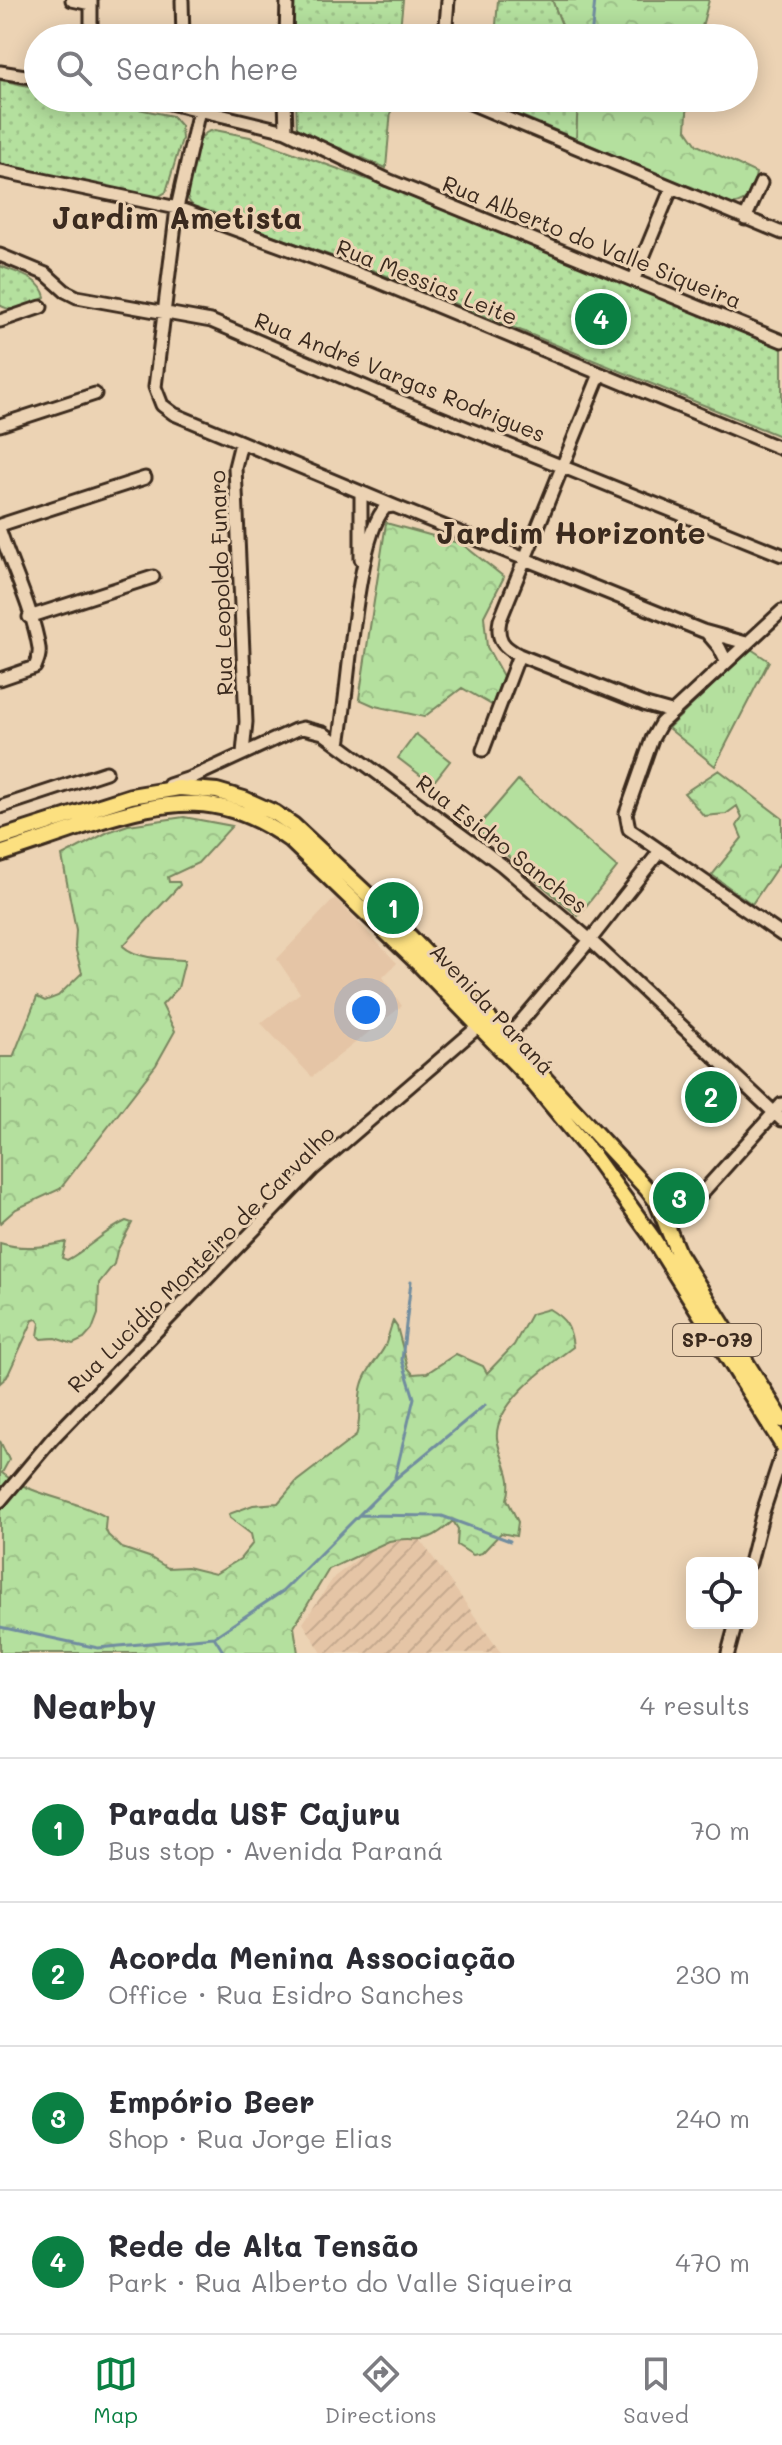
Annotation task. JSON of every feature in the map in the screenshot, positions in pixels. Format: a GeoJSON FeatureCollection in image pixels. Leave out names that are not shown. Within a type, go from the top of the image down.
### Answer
{"type":"FeatureCollection","features":[{"type":"Feature","properties":{"kind":"main road","name":"Avenida Paraná"},"geometry":{"type":"LineString","coordinates":[[0,838],[154,790],[179,788],[217,791],[260,805],[293,825],[384,910],[647,1189],[657,1202],[678,1253],[782,1420]]}},
{"type":"Feature","properties":{"kind":"main road","name":"Avenida Paraná"},"geometry":{"type":"LineString","coordinates":[[0,854],[124,814],[166,804],[194,802],[236,811],[269,825],[300,848],[383,927],[530,1079],[593,1155],[652,1237],[782,1444]]}},
{"type":"Feature","properties":{"kind":"main road"},"geometry":{"type":"LineString","coordinates":[[593,1155],[614,1174],[643,1213],[665,1223]]}},
{"type":"Feature","properties":{"kind":"street"},"geometry":{"type":"LineString","coordinates":[[72,0],[91,2],[91,24]]}},
{"type":"Feature","properties":{"kind":"street"},"geometry":{"type":"LineString","coordinates":[[182,0],[183,24]]}},
{"type":"Feature","properties":{"kind":"street"},"geometry":{"type":"LineString","coordinates":[[286,24],[287,0]]}},
{"type":"Feature","properties":{"kind":"street"},"geometry":{"type":"LineString","coordinates":[[446,24],[448,0]]}},
{"type":"Feature","properties":{"kind":"street"},"geometry":{"type":"LineString","coordinates":[[0,72],[24,76]]}},
{"type":"Feature","properties":{"kind":"street"},"geometry":{"type":"LineString","coordinates":[[199,112],[177,208],[155,387],[158,399],[174,414],[241,443],[703,631],[746,643]]}},
{"type":"Feature","properties":{"kind":"street","name":"Rua Alberto do Valle Siqueira"},"geometry":{"type":"LineString","coordinates":[[207,112],[286,131],[388,180],[782,341]]}},
{"type":"Feature","properties":{"kind":"street"},"geometry":{"type":"LineString","coordinates":[[285,112],[286,131]]}},
{"type":"Feature","properties":{"kind":"street"},"geometry":{"type":"LineString","coordinates":[[492,112],[782,233]]}},
{"type":"Feature","properties":{"kind":"street","name":"Rua Messias Leite"},"geometry":{"type":"LineString","coordinates":[[0,171],[177,208],[374,280],[782,449]]}},
{"type":"Feature","properties":{"kind":"street"},"geometry":{"type":"LineString","coordinates":[[745,219],[761,183]]}},
{"type":"Feature","properties":{"kind":"street"},"geometry":{"type":"LineString","coordinates":[[634,279],[672,187]]}},
{"type":"Feature","properties":{"kind":"street","name":"Rua André Vargas Rodrigues"},"geometry":{"type":"LineString","coordinates":[[0,255],[46,274],[77,297],[211,321],[382,394],[782,555]]}},
{"type":"Feature","properties":{"kind":"street"},"geometry":{"type":"LineString","coordinates":[[0,321],[41,307]]}},
{"type":"Feature","properties":{"kind":"street"},"geometry":{"type":"LineString","coordinates":[[600,374],[498,628],[501,642],[519,655],[671,712]]}},
{"type":"Feature","properties":{"kind":"street"},"geometry":{"type":"LineString","coordinates":[[0,425],[95,394]]}},
{"type":"Feature","properties":{"kind":"street","name":"Rua Leopoldo Funaro"},"geometry":{"type":"LineString","coordinates":[[241,443],[235,467],[246,722],[243,753]]}},
{"type":"Feature","properties":{"kind":"street"},"geometry":{"type":"LineString","coordinates":[[0,525],[145,478]]}},
{"type":"Feature","properties":{"kind":"street"},"geometry":{"type":"LineString","coordinates":[[339,744],[361,573],[361,492]]}},
{"type":"Feature","properties":{"kind":"street"},"geometry":{"type":"LineString","coordinates":[[361,573],[375,521],[386,507],[394,506]]}},
{"type":"Feature","properties":{"kind":"street"},"geometry":{"type":"LineString","coordinates":[[0,531],[39,648],[35,667],[0,679]]}},
{"type":"Feature","properties":{"kind":"street"},"geometry":{"type":"LineString","coordinates":[[29,617],[153,577]]}},
{"type":"Feature","properties":{"kind":"street"},"geometry":{"type":"LineString","coordinates":[[782,611],[661,723],[652,739],[626,821],[629,829],[782,935]]}},
{"type":"Feature","properties":{"kind":"street"},"geometry":{"type":"LineString","coordinates":[[703,631],[716,643],[726,661]]}},
{"type":"Feature","properties":{"kind":"street"},"geometry":{"type":"LineString","coordinates":[[483,750],[519,655]]}},
{"type":"Feature","properties":{"kind":"street"},"geometry":{"type":"LineString","coordinates":[[646,705],[661,723]]}},
{"type":"Feature","properties":{"kind":"street","name":"Rua Leopoldo Funaro"},"geometry":{"type":"LineString","coordinates":[[246,722],[253,736],[259,740],[271,740]]}},
{"type":"Feature","properties":{"kind":"street","name":"Rua Esidro Sanches"},"geometry":{"type":"LineString","coordinates":[[154,790],[193,777],[303,728],[323,733],[502,865],[590,940],[779,1112]]}},
{"type":"Feature","properties":{"kind":"street"},"geometry":{"type":"LineString","coordinates":[[0,807],[106,772]]}},
{"type":"Feature","properties":{"kind":"street"},"geometry":{"type":"LineString","coordinates":[[507,1038],[660,851]]}},
{"type":"Feature","properties":{"kind":"street","name":"Rua Lucídio Monteiro de Carvalho"},"geometry":{"type":"LineString","coordinates":[[0,1501],[52,1439],[313,1169],[479,1026]]}},
{"type":"Feature","properties":{"kind":"street"},"geometry":{"type":"LineString","coordinates":[[665,1223],[683,1214],[779,1112]]}},
{"type":"Feature","properties":{"kind":"street"},"geometry":{"type":"LineString","coordinates":[[752,1557],[782,1454]]}},
{"type":"Feature","properties":{"kind":"street"},"geometry":{"type":"LineString","coordinates":[[728,1653],[734,1629]]}},
{"type":"Feature","properties":{"kind":"shaded area"},"geometry":{"type":"Polygon","coordinates":[[[335,898],[397,963],[383,977],[402,1006],[312,1077],[261,1023],[300,993],[277,959],[335,898]]]}},
{"type":"Feature","properties":{"kind":"shaded area"},"geometry":{"type":"Polygon","coordinates":[[[407,1521],[501,1653],[322,1653],[303,1623],[334,1577],[407,1521]]]}},
{"type":"Feature","properties":{"kind":"green space"},"geometry":{"type":"Polygon","coordinates":[[[293,0],[403,0],[400,24],[294,24],[293,0]]]}},
{"type":"Feature","properties":{"kind":"green space"},"geometry":{"type":"Polygon","coordinates":[[[498,0],[552,0],[561,24],[496,24],[498,0]]]}},
{"type":"Feature","properties":{"kind":"green space"},"geometry":{"type":"Polygon","coordinates":[[[552,0],[709,0],[703,24],[561,24],[552,0]]]}},
{"type":"Feature","properties":{"kind":"green space"},"geometry":{"type":"Polygon","coordinates":[[[0,80],[24,85],[24,112],[153,112],[172,116],[181,126],[182,139],[166,192],[156,198],[0,164],[0,80]]]}},
{"type":"Feature","properties":{"kind":"green space"},"geometry":{"type":"Polygon","coordinates":[[[296,112],[391,112],[386,168],[297,130],[296,112]]]}},
{"type":"Feature","properties":{"kind":"green space"},"geometry":{"type":"Polygon","coordinates":[[[513,112],[577,112],[576,139],[513,112]]]}},
{"type":"Feature","properties":{"kind":"green space"},"geometry":{"type":"Polygon","coordinates":[[[577,112],[687,112],[686,129],[697,145],[756,173],[754,186],[744,201],[732,205],[576,139],[577,112]]]}},
{"type":"Feature","properties":{"kind":"green space"},"geometry":{"type":"Polygon","coordinates":[[[215,130],[250,137],[383,185],[782,348],[782,437],[375,271],[195,208],[187,197],[190,169],[202,138],[215,130]]]}},
{"type":"Feature","properties":{"kind":"green space"},"geometry":{"type":"Polygon","coordinates":[[[0,266],[39,285],[45,297],[22,308],[10,309],[0,305],[0,266]]]}},
{"type":"Feature","properties":{"kind":"green space"},"geometry":{"type":"Polygon","coordinates":[[[386,523],[462,544],[504,577],[484,616],[487,647],[503,676],[492,705],[462,688],[424,717],[375,706],[359,699],[386,523]]]}},
{"type":"Feature","properties":{"kind":"green space"},"geometry":{"type":"Polygon","coordinates":[[[751,649],[769,661],[715,766],[668,728],[751,649]]]}},
{"type":"Feature","properties":{"kind":"green space"},"geometry":{"type":"Polygon","coordinates":[[[416,734],[450,761],[432,784],[398,758],[416,734]]]}},
{"type":"Feature","properties":{"kind":"green space"},"geometry":{"type":"Polygon","coordinates":[[[719,770],[782,818],[782,860],[752,904],[712,875],[742,838],[737,826],[742,817],[737,806],[726,814],[704,816],[684,793],[719,770]]]}},
{"type":"Feature","properties":{"kind":"green space"},"geometry":{"type":"Polygon","coordinates":[[[518,780],[617,867],[578,916],[476,829],[518,780]]]}},
{"type":"Feature","properties":{"kind":"green space"},"geometry":{"type":"Polygon","coordinates":[[[184,817],[232,826],[198,863],[168,877],[169,882],[179,882],[180,885],[123,946],[143,956],[185,960],[178,988],[162,1005],[175,1031],[156,1065],[60,1189],[16,1209],[0,1223],[0,1057],[13,1057],[37,997],[45,1001],[58,996],[82,973],[75,947],[76,930],[62,856],[128,825],[184,817]]]}},
{"type":"Feature","properties":{"kind":"green space"},"geometry":{"type":"Polygon","coordinates":[[[126,1221],[132,1223],[117,1251],[114,1264],[99,1283],[98,1314],[92,1330],[84,1339],[73,1344],[55,1338],[41,1339],[38,1336],[40,1323],[37,1319],[33,1320],[7,1377],[0,1383],[0,1243],[33,1247],[66,1242],[62,1258],[67,1260],[126,1221]]]}},
{"type":"Feature","properties":{"kind":"green space"},"geometry":{"type":"Polygon","coordinates":[[[549,1309],[567,1324],[573,1347],[525,1386],[504,1412],[498,1425],[497,1438],[509,1483],[507,1499],[518,1522],[516,1536],[501,1533],[482,1553],[473,1555],[457,1545],[458,1529],[453,1521],[427,1538],[389,1541],[329,1569],[294,1627],[298,1653],[0,1653],[0,1441],[9,1460],[2,1473],[27,1487],[106,1517],[108,1535],[122,1548],[149,1557],[168,1568],[187,1567],[215,1574],[240,1559],[253,1543],[251,1534],[229,1514],[253,1505],[278,1503],[297,1481],[356,1436],[362,1385],[385,1346],[393,1321],[408,1368],[413,1374],[427,1373],[456,1354],[483,1366],[487,1373],[514,1345],[531,1314],[549,1309]]]}},
{"type":"Feature","properties":{"kind":"waterway"},"geometry":{"type":"LineString","coordinates":[[592,24],[595,0]]}},
{"type":"Feature","properties":{"kind":"waterway"},"geometry":{"type":"LineString","coordinates":[[395,1477],[414,1398],[402,1360],[411,1281]]}},
{"type":"Feature","properties":{"kind":"waterway"},"geometry":{"type":"LineString","coordinates":[[0,1627],[98,1648],[214,1637],[283,1591],[395,1479],[485,1405]]}},
{"type":"Feature","properties":{"kind":"waterway"},"geometry":{"type":"LineString","coordinates":[[359,1515],[442,1516],[510,1541]]}},
{"type":"Feature","properties":{"kind":"waterway"},"geometry":{"type":"LineString","coordinates":[[214,1637],[224,1653]]}},
{"type":"Feature","properties":{"kind":"place","name":"Rede de Alta Tensão"},"geometry":{"type":"Point","coordinates":[601,319]}},
{"type":"Feature","properties":{"kind":"place","name":"Parada USF Cajuru"},"geometry":{"type":"Point","coordinates":[393,908]}},
{"type":"Feature","properties":{"kind":"place","name":"Acorda Menina Associação"},"geometry":{"type":"Point","coordinates":[711,1097]}},
{"type":"Feature","properties":{"kind":"place","name":"Empório Beer"},"geometry":{"type":"Point","coordinates":[679,1198]}},
{"type":"Feature","properties":{"kind":"district","name":"Jardim Ametista"},"geometry":{"type":"Point","coordinates":[177,219]}},
{"type":"Feature","properties":{"kind":"district","name":"Jardim Horizonte"},"geometry":{"type":"Point","coordinates":[571,534]}}]}
